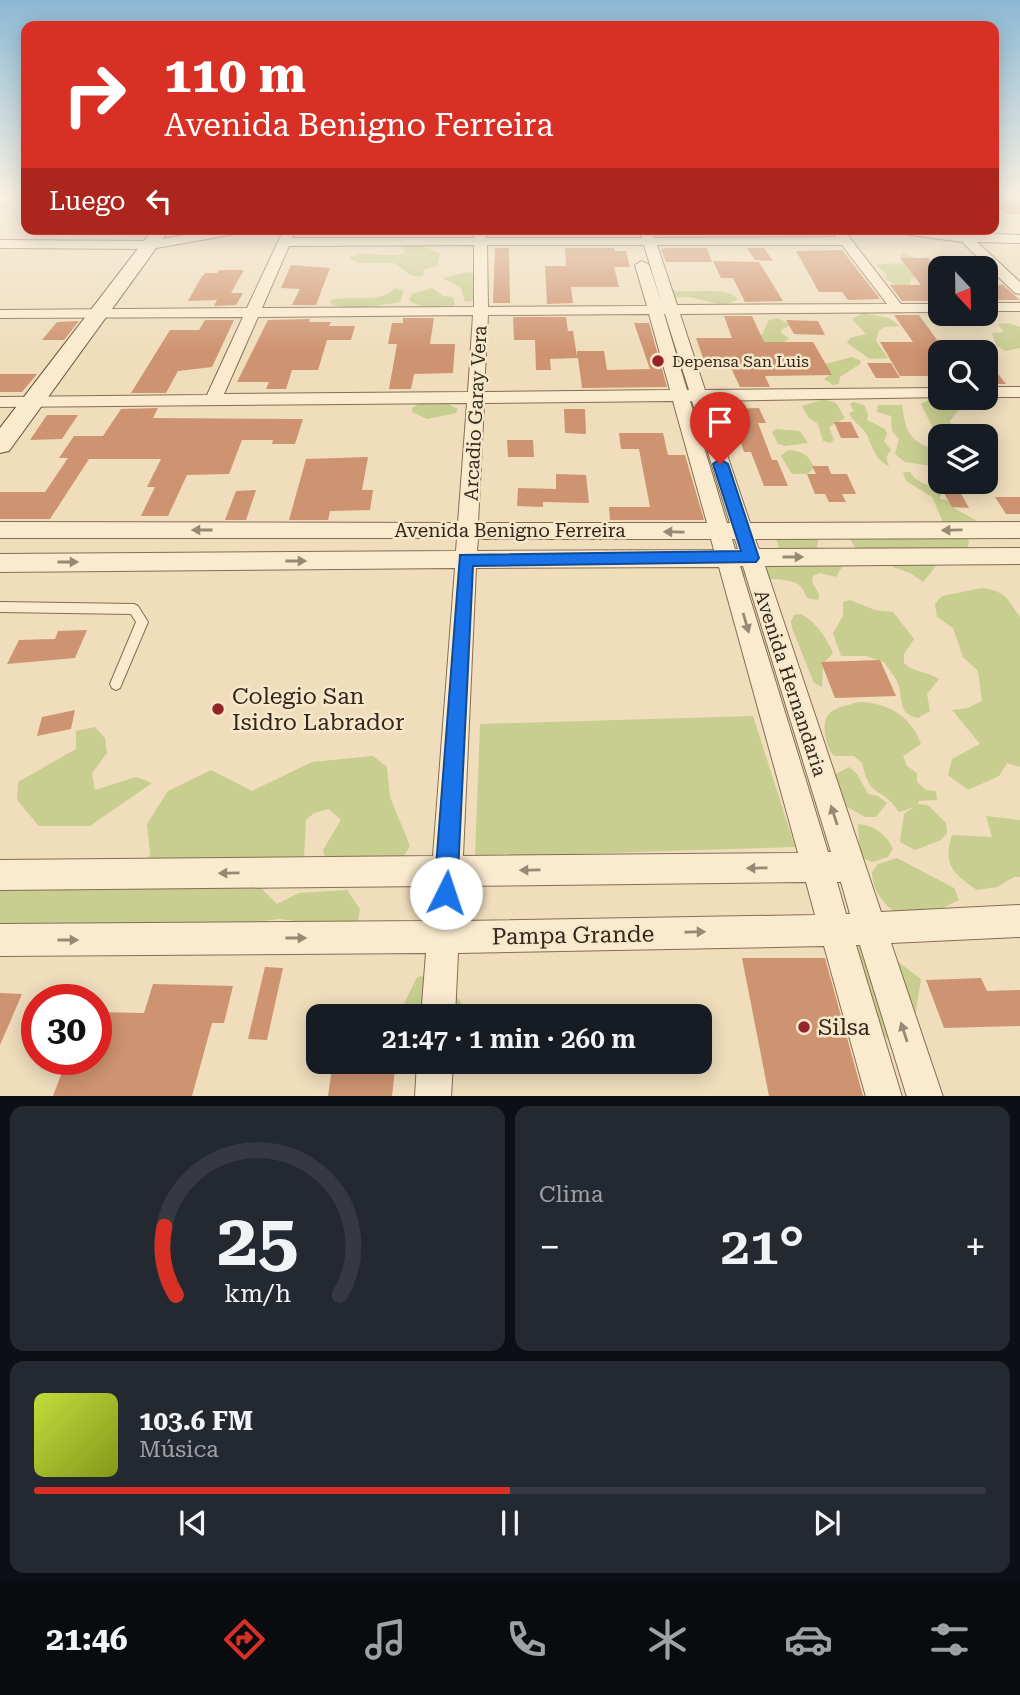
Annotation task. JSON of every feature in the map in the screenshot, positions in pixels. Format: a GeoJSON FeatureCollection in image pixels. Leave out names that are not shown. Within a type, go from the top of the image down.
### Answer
{"type":"FeatureCollection","features":[{"type":"Feature","properties":{"kind":"street"},"geometry":{"type":"LineString","coordinates":[[0,445],[147,249]]}},
{"type":"Feature","properties":{"kind":"street"},"geometry":{"type":"LineString","coordinates":[[213,400],[281,249]]}},
{"type":"Feature","properties":{"kind":"street","name":"Arcadio Garay Vera"},"geometry":{"type":"LineString","coordinates":[[439,1004],[481,311],[479,249]]}},
{"type":"Feature","properties":{"kind":"street","name":"Avenida Hernandaria"},"geometry":{"type":"LineString","coordinates":[[644,249],[735,545],[850,867],[925,1096]]}},
{"type":"Feature","properties":{"kind":"street"},"geometry":{"type":"LineString","coordinates":[[852,249],[897,308]]}},
{"type":"Feature","properties":{"kind":"street"},"geometry":{"type":"LineString","coordinates":[[978,249],[1020,290]]}},
{"type":"Feature","properties":{"kind":"street"},"geometry":{"type":"LineString","coordinates":[[0,314],[928,307]]}},
{"type":"Feature","properties":{"kind":"street"},"geometry":{"type":"LineString","coordinates":[[998,307],[1020,307]]}},
{"type":"Feature","properties":{"kind":"street"},"geometry":{"type":"LineString","coordinates":[[998,392],[1020,392]]}},
{"type":"Feature","properties":{"kind":"street"},"geometry":{"type":"LineString","coordinates":[[0,402],[928,393]]}},
{"type":"Feature","properties":{"kind":"street","name":"Avenida Benigno Ferreira"},"geometry":{"type":"LineString","coordinates":[[0,530],[467,529],[735,545],[1020,556]]}},
{"type":"Feature","properties":{"kind":"street","name":"Avenida Benigno Ferreira"},"geometry":{"type":"LineString","coordinates":[[0,563],[466,559],[1020,530]]}},
{"type":"Feature","properties":{"kind":"street","name":"Avenida Hernandaria"},"geometry":{"type":"LineString","coordinates":[[735,545],[817,867],[884,1096]]}},
{"type":"Feature","properties":{"kind":"street"},"geometry":{"type":"LineString","coordinates":[[0,875],[850,867]]}},
{"type":"Feature","properties":{"kind":"street","name":"Pampa Grande"},"geometry":{"type":"LineString","coordinates":[[0,940],[443,937],[835,930],[870,926],[1020,921]]}},
{"type":"Feature","properties":{"kind":"street"},"geometry":{"type":"LineString","coordinates":[[433,1096],[434,1074]]}},
{"type":"Feature","properties":{"kind":"lane"},"geometry":{"type":"LineString","coordinates":[[0,607],[134,609],[142,622],[116,684]]}},
{"type":"Feature","properties":{"kind":"green space"},"geometry":{"type":"Polygon","coordinates":[[[404,249],[431,249],[440,253],[437,266],[424,270],[423,276],[418,277],[410,275],[394,263],[359,263],[349,258],[359,254],[403,254],[404,249]]]}},
{"type":"Feature","properties":{"kind":"green space"},"geometry":{"type":"Polygon","coordinates":[[[902,253],[913,256],[917,276],[911,279],[910,286],[895,285],[887,280],[886,273],[877,266],[909,263],[901,259],[902,253]]]}},
{"type":"Feature","properties":{"kind":"green space"},"geometry":{"type":"Polygon","coordinates":[[[469,272],[485,279],[489,286],[480,299],[465,302],[461,288],[443,278],[469,272]]]}},
{"type":"Feature","properties":{"kind":"green space"},"geometry":{"type":"Polygon","coordinates":[[[392,287],[404,291],[400,302],[354,307],[330,303],[331,300],[388,294],[395,289],[392,287]]]}},
{"type":"Feature","properties":{"kind":"green space"},"geometry":{"type":"Polygon","coordinates":[[[432,288],[443,296],[453,297],[455,305],[431,308],[409,300],[412,294],[432,288]]]}},
{"type":"Feature","properties":{"kind":"green space"},"geometry":{"type":"Polygon","coordinates":[[[667,290],[725,292],[738,299],[731,303],[716,304],[687,297],[665,302],[653,296],[667,290]]]}},
{"type":"Feature","properties":{"kind":"green space"},"geometry":{"type":"Polygon","coordinates":[[[863,313],[889,318],[900,326],[879,330],[876,341],[888,358],[870,359],[847,343],[850,338],[866,334],[852,319],[863,313]]]}},
{"type":"Feature","properties":{"kind":"green space"},"geometry":{"type":"Polygon","coordinates":[[[778,318],[790,325],[781,330],[781,333],[789,338],[787,340],[769,349],[752,338],[762,335],[769,320],[778,318]]]}},
{"type":"Feature","properties":{"kind":"green space"},"geometry":{"type":"Polygon","coordinates":[[[1008,323],[1020,327],[1020,348],[1005,351],[998,346],[998,340],[994,340],[992,333],[1004,332],[998,324],[1008,323]]]}},
{"type":"Feature","properties":{"kind":"green space"},"geometry":{"type":"Polygon","coordinates":[[[852,357],[861,361],[860,364],[840,377],[839,384],[833,385],[824,379],[830,374],[825,364],[852,357]]]}},
{"type":"Feature","properties":{"kind":"green space"},"geometry":{"type":"Polygon","coordinates":[[[824,399],[836,403],[845,418],[829,427],[834,440],[830,443],[823,441],[818,424],[808,417],[802,406],[824,399]]]}},
{"type":"Feature","properties":{"kind":"green space"},"geometry":{"type":"Polygon","coordinates":[[[440,400],[458,409],[456,413],[427,419],[412,412],[412,408],[422,402],[440,400]]]}},
{"type":"Feature","properties":{"kind":"green space"},"geometry":{"type":"Polygon","coordinates":[[[928,400],[928,410],[958,410],[950,421],[951,424],[931,424],[921,404],[928,400]]]}},
{"type":"Feature","properties":{"kind":"green space"},"geometry":{"type":"Polygon","coordinates":[[[854,402],[865,406],[867,420],[885,429],[887,434],[884,441],[891,450],[886,457],[889,466],[878,457],[865,432],[849,413],[854,411],[850,404],[854,402]]]}},
{"type":"Feature","properties":{"kind":"green space"},"geometry":{"type":"Polygon","coordinates":[[[878,405],[902,405],[908,431],[916,441],[928,447],[928,465],[905,462],[895,454],[899,439],[892,431],[891,416],[877,412],[878,405]]]}},
{"type":"Feature","properties":{"kind":"green space"},"geometry":{"type":"Polygon","coordinates":[[[776,429],[800,431],[808,443],[785,446],[778,444],[772,432],[776,429]]]}},
{"type":"Feature","properties":{"kind":"green space"},"geometry":{"type":"Polygon","coordinates":[[[788,450],[804,454],[814,468],[807,474],[792,474],[781,456],[788,450]]]}},
{"type":"Feature","properties":{"kind":"green space"},"geometry":{"type":"Polygon","coordinates":[[[903,472],[910,472],[917,480],[928,485],[928,494],[940,494],[940,499],[947,500],[957,510],[976,520],[974,523],[943,522],[932,497],[906,481],[903,472]]]}},
{"type":"Feature","properties":{"kind":"green space"},"geometry":{"type":"Polygon","coordinates":[[[845,531],[964,536],[969,541],[968,547],[941,560],[923,582],[910,573],[893,567],[888,555],[853,552],[855,547],[845,531]]]}},
{"type":"Feature","properties":{"kind":"green space"},"geometry":{"type":"Polygon","coordinates":[[[774,535],[819,536],[817,547],[830,556],[862,564],[842,567],[836,577],[820,573],[813,576],[812,582],[819,594],[818,600],[807,598],[801,587],[793,582],[774,579],[748,581],[738,570],[738,564],[779,547],[774,535]]]}},
{"type":"Feature","properties":{"kind":"green space"},"geometry":{"type":"Polygon","coordinates":[[[982,588],[1002,594],[1020,617],[1020,767],[1007,763],[999,776],[968,790],[948,775],[952,759],[980,744],[952,710],[968,708],[982,701],[978,671],[963,657],[953,628],[937,617],[935,604],[942,596],[982,588]]]}},
{"type":"Feature","properties":{"kind":"green space"},"geometry":{"type":"Polygon","coordinates":[[[850,600],[875,610],[893,612],[914,639],[904,654],[904,663],[912,669],[939,679],[927,694],[930,711],[918,718],[905,711],[895,677],[884,662],[866,656],[841,656],[833,633],[843,616],[843,602],[850,600]]]}},
{"type":"Feature","properties":{"kind":"green space"},"geometry":{"type":"Polygon","coordinates":[[[801,614],[820,630],[833,653],[823,664],[822,687],[814,683],[792,628],[794,615],[801,614]]]}},
{"type":"Feature","properties":{"kind":"green space"},"geometry":{"type":"Polygon","coordinates":[[[858,702],[878,704],[896,712],[917,734],[921,744],[903,756],[907,766],[917,773],[917,782],[926,790],[936,791],[937,800],[919,801],[918,804],[928,805],[946,823],[947,833],[941,840],[915,850],[900,842],[904,814],[914,807],[899,812],[893,803],[869,783],[862,763],[854,756],[834,756],[830,751],[825,734],[826,719],[832,711],[858,702]]]}},
{"type":"Feature","properties":{"kind":"green space"},"geometry":{"type":"Polygon","coordinates":[[[753,716],[795,847],[475,857],[480,724],[753,716]]]}},
{"type":"Feature","properties":{"kind":"green space"},"geometry":{"type":"Polygon","coordinates":[[[95,727],[105,738],[107,753],[92,773],[95,790],[136,777],[152,783],[90,826],[39,826],[17,800],[18,782],[76,749],[76,731],[95,727]]]}},
{"type":"Feature","properties":{"kind":"green space"},"geometry":{"type":"Polygon","coordinates":[[[373,756],[387,767],[390,797],[410,846],[397,867],[328,870],[323,850],[341,820],[329,809],[314,813],[306,820],[303,876],[262,889],[277,904],[299,893],[347,890],[360,909],[358,922],[348,927],[279,919],[119,940],[0,945],[0,884],[139,877],[150,854],[147,824],[168,791],[211,770],[252,791],[312,762],[373,756]]]}},
{"type":"Feature","properties":{"kind":"green space"},"geometry":{"type":"Polygon","coordinates":[[[849,767],[857,774],[868,794],[878,796],[887,803],[876,817],[865,817],[844,805],[834,775],[849,767]]]}},
{"type":"Feature","properties":{"kind":"green space"},"geometry":{"type":"Polygon","coordinates":[[[986,816],[1020,820],[1020,877],[1014,877],[997,887],[977,890],[952,868],[948,854],[949,845],[952,835],[992,837],[986,816]]]}},
{"type":"Feature","properties":{"kind":"green space"},"geometry":{"type":"Polygon","coordinates":[[[858,824],[869,826],[884,835],[893,849],[888,857],[872,862],[860,857],[858,824]]]}},
{"type":"Feature","properties":{"kind":"green space"},"geometry":{"type":"Polygon","coordinates":[[[897,858],[954,888],[959,900],[937,911],[920,931],[888,906],[873,882],[872,872],[878,864],[897,858]]]}},
{"type":"Feature","properties":{"kind":"green space"},"geometry":{"type":"Polygon","coordinates":[[[857,920],[898,962],[921,979],[913,1030],[896,1046],[864,1019],[843,962],[856,945],[857,920]]]}},
{"type":"Feature","properties":{"kind":"green space"},"geometry":{"type":"Polygon","coordinates":[[[441,973],[462,1004],[404,1004],[417,977],[441,973]]]}},
{"type":"Feature","properties":{"kind":"building"},"geometry":{"type":"Polygon","coordinates":[[[495,249],[509,249],[510,303],[493,303],[495,249]]]}},
{"type":"Feature","properties":{"kind":"building"},"geometry":{"type":"Polygon","coordinates":[[[565,249],[614,249],[626,251],[630,267],[614,267],[619,287],[571,287],[573,303],[547,304],[545,266],[566,266],[565,249]]]}},
{"type":"Feature","properties":{"kind":"building"},"geometry":{"type":"Polygon","coordinates":[[[661,249],[707,249],[712,262],[666,262],[661,249]]]}},
{"type":"Feature","properties":{"kind":"building"},"geometry":{"type":"Polygon","coordinates":[[[748,249],[765,249],[773,261],[755,260],[748,249]]]}},
{"type":"Feature","properties":{"kind":"building"},"geometry":{"type":"Polygon","coordinates":[[[842,250],[880,299],[848,300],[842,292],[819,292],[796,251],[842,250]]]}},
{"type":"Feature","properties":{"kind":"building"},"geometry":{"type":"Polygon","coordinates":[[[900,258],[928,258],[928,301],[902,301],[890,285],[921,285],[900,258]]]}},
{"type":"Feature","properties":{"kind":"building"},"geometry":{"type":"Polygon","coordinates":[[[713,261],[759,262],[783,301],[745,302],[733,278],[721,278],[713,261]]]}},
{"type":"Feature","properties":{"kind":"building"},"geometry":{"type":"Polygon","coordinates":[[[291,265],[330,268],[316,305],[292,305],[300,289],[281,288],[291,265]]]}},
{"type":"Feature","properties":{"kind":"building"},"geometry":{"type":"Polygon","coordinates":[[[219,270],[244,270],[231,293],[243,293],[236,305],[214,306],[217,300],[188,301],[202,276],[206,273],[217,273],[219,270]]]}},
{"type":"Feature","properties":{"kind":"building"},"geometry":{"type":"Polygon","coordinates":[[[998,285],[1003,285],[1020,300],[998,300],[998,285]]]}},
{"type":"Feature","properties":{"kind":"building"},"geometry":{"type":"Polygon","coordinates":[[[894,315],[919,315],[937,340],[928,340],[928,376],[900,376],[880,342],[913,342],[894,315]]]}},
{"type":"Feature","properties":{"kind":"building"},"geometry":{"type":"Polygon","coordinates":[[[724,316],[752,316],[764,342],[813,342],[832,375],[765,376],[770,387],[740,387],[731,368],[707,369],[696,338],[732,338],[724,316]]]}},
{"type":"Feature","properties":{"kind":"building"},"geometry":{"type":"Polygon","coordinates":[[[513,317],[566,317],[568,331],[573,331],[577,357],[577,351],[604,351],[607,370],[650,369],[634,323],[649,323],[667,387],[582,388],[578,358],[550,359],[551,370],[536,370],[535,340],[514,340],[513,317]]]}},
{"type":"Feature","properties":{"kind":"building"},"geometry":{"type":"Polygon","coordinates":[[[403,318],[434,318],[430,344],[455,344],[453,373],[414,374],[411,389],[389,389],[397,344],[388,344],[392,323],[403,323],[403,318]]]}},
{"type":"Feature","properties":{"kind":"building"},"geometry":{"type":"Polygon","coordinates":[[[310,319],[309,322],[331,322],[329,326],[355,326],[351,340],[327,340],[318,370],[292,370],[286,389],[266,389],[269,382],[237,382],[268,320],[310,319]]]}},
{"type":"Feature","properties":{"kind":"building"},"geometry":{"type":"Polygon","coordinates":[[[205,320],[234,320],[212,367],[178,371],[166,393],[131,393],[170,330],[199,330],[205,320]]]}},
{"type":"Feature","properties":{"kind":"building"},"geometry":{"type":"Polygon","coordinates":[[[786,320],[818,321],[825,335],[794,334],[786,320]]]}},
{"type":"Feature","properties":{"kind":"building"},"geometry":{"type":"Polygon","coordinates":[[[79,321],[64,340],[42,340],[57,322],[79,321]]]}},
{"type":"Feature","properties":{"kind":"building"},"geometry":{"type":"Polygon","coordinates":[[[867,363],[891,363],[900,378],[876,378],[867,363]]]}},
{"type":"Feature","properties":{"kind":"building"},"geometry":{"type":"Polygon","coordinates":[[[0,374],[37,374],[22,392],[0,392],[0,374]]]}},
{"type":"Feature","properties":{"kind":"building"},"geometry":{"type":"Polygon","coordinates":[[[998,374],[1006,384],[998,384],[998,374]]]}},
{"type":"Feature","properties":{"kind":"building"},"geometry":{"type":"Polygon","coordinates":[[[158,408],[153,418],[303,419],[295,444],[272,444],[273,440],[242,440],[229,474],[187,475],[168,516],[141,516],[155,487],[147,487],[161,459],[89,459],[50,519],[0,519],[0,492],[45,492],[68,458],[59,458],[74,436],[103,436],[121,409],[158,408]]]}},
{"type":"Feature","properties":{"kind":"building"},"geometry":{"type":"Polygon","coordinates":[[[759,408],[766,423],[758,423],[772,460],[777,460],[788,486],[764,486],[751,452],[744,452],[730,409],[759,408]]]}},
{"type":"Feature","properties":{"kind":"building"},"geometry":{"type":"Polygon","coordinates":[[[564,409],[585,409],[586,434],[565,433],[564,409]]]}},
{"type":"Feature","properties":{"kind":"building"},"geometry":{"type":"Polygon","coordinates":[[[47,415],[78,415],[62,439],[30,440],[47,415]]]}},
{"type":"Feature","properties":{"kind":"building"},"geometry":{"type":"Polygon","coordinates":[[[834,422],[851,422],[859,438],[841,438],[834,422]]]}},
{"type":"Feature","properties":{"kind":"building"},"geometry":{"type":"Polygon","coordinates":[[[619,433],[663,433],[668,455],[685,455],[704,520],[610,520],[609,507],[650,507],[639,449],[621,449],[619,433]]]}},
{"type":"Feature","properties":{"kind":"building"},"geometry":{"type":"Polygon","coordinates":[[[507,440],[533,440],[534,457],[508,457],[507,440]]]}},
{"type":"Feature","properties":{"kind":"building"},"geometry":{"type":"Polygon","coordinates":[[[368,457],[362,490],[373,490],[370,510],[330,511],[328,520],[289,520],[306,459],[368,457]]]}},
{"type":"Feature","properties":{"kind":"building"},"geometry":{"type":"Polygon","coordinates":[[[812,466],[828,466],[831,474],[847,474],[856,494],[842,494],[846,502],[829,502],[825,494],[815,494],[807,474],[816,474],[812,466]]]}},
{"type":"Feature","properties":{"kind":"building"},"geometry":{"type":"Polygon","coordinates":[[[556,474],[586,475],[589,503],[543,502],[543,507],[517,506],[518,488],[556,489],[556,474]]]}},
{"type":"Feature","properties":{"kind":"building"},"geometry":{"type":"Polygon","coordinates":[[[256,490],[246,520],[225,520],[236,491],[256,490]]]}},
{"type":"Feature","properties":{"kind":"building"},"geometry":{"type":"Polygon","coordinates":[[[944,494],[961,494],[969,508],[952,507],[944,494]]]}},
{"type":"Feature","properties":{"kind":"building"},"geometry":{"type":"Polygon","coordinates":[[[995,497],[1020,497],[1020,514],[1006,514],[995,497]]]}},
{"type":"Feature","properties":{"kind":"building"},"geometry":{"type":"Polygon","coordinates":[[[87,630],[75,658],[7,664],[19,640],[55,639],[58,631],[87,630]]]}},
{"type":"Feature","properties":{"kind":"building"},"geometry":{"type":"Polygon","coordinates":[[[880,660],[896,696],[835,698],[821,662],[880,660]]]}},
{"type":"Feature","properties":{"kind":"building"},"geometry":{"type":"Polygon","coordinates":[[[75,710],[71,729],[37,736],[42,717],[75,710]]]}},
{"type":"Feature","properties":{"kind":"building","name":"Silsa"},"geometry":{"type":"Polygon","coordinates":[[[742,958],[825,958],[863,1096],[769,1096],[742,958]]]}},
{"type":"Feature","properties":{"kind":"building"},"geometry":{"type":"Polygon","coordinates":[[[265,967],[283,968],[267,1040],[248,1039],[265,967]]]}},
{"type":"Feature","properties":{"kind":"building"},"geometry":{"type":"Polygon","coordinates":[[[981,978],[987,991],[1020,990],[1020,1026],[944,1028],[926,980],[981,978]]]}},
{"type":"Feature","properties":{"kind":"building"},"geometry":{"type":"Polygon","coordinates":[[[153,984],[233,986],[224,1023],[212,1023],[192,1096],[53,1096],[61,1075],[112,1075],[112,1012],[144,1013],[153,984]]]}},
{"type":"Feature","properties":{"kind":"building"},"geometry":{"type":"Polygon","coordinates":[[[0,993],[21,994],[21,996],[0,1045],[0,993]]]}},
{"type":"Feature","properties":{"kind":"building"},"geometry":{"type":"Polygon","coordinates":[[[331,1074],[395,1074],[392,1096],[328,1096],[331,1074]]]}},
{"type":"Feature","properties":{"kind":"place","name":"Depensa San Luis"},"geometry":{"type":"Point","coordinates":[658,361]}},
{"type":"Feature","properties":{"kind":"place","name":"Colegio San Isidro Labrador"},"geometry":{"type":"Point","coordinates":[218,709]}},
{"type":"Feature","properties":{"kind":"place","name":"Silsa"},"geometry":{"type":"Point","coordinates":[804,1027]}},
{"type":"Feature","properties":{"kind":"route"},"geometry":{"type":"LineString","coordinates":[[446,893],[466,559],[751,558],[720,464]]}}]}
